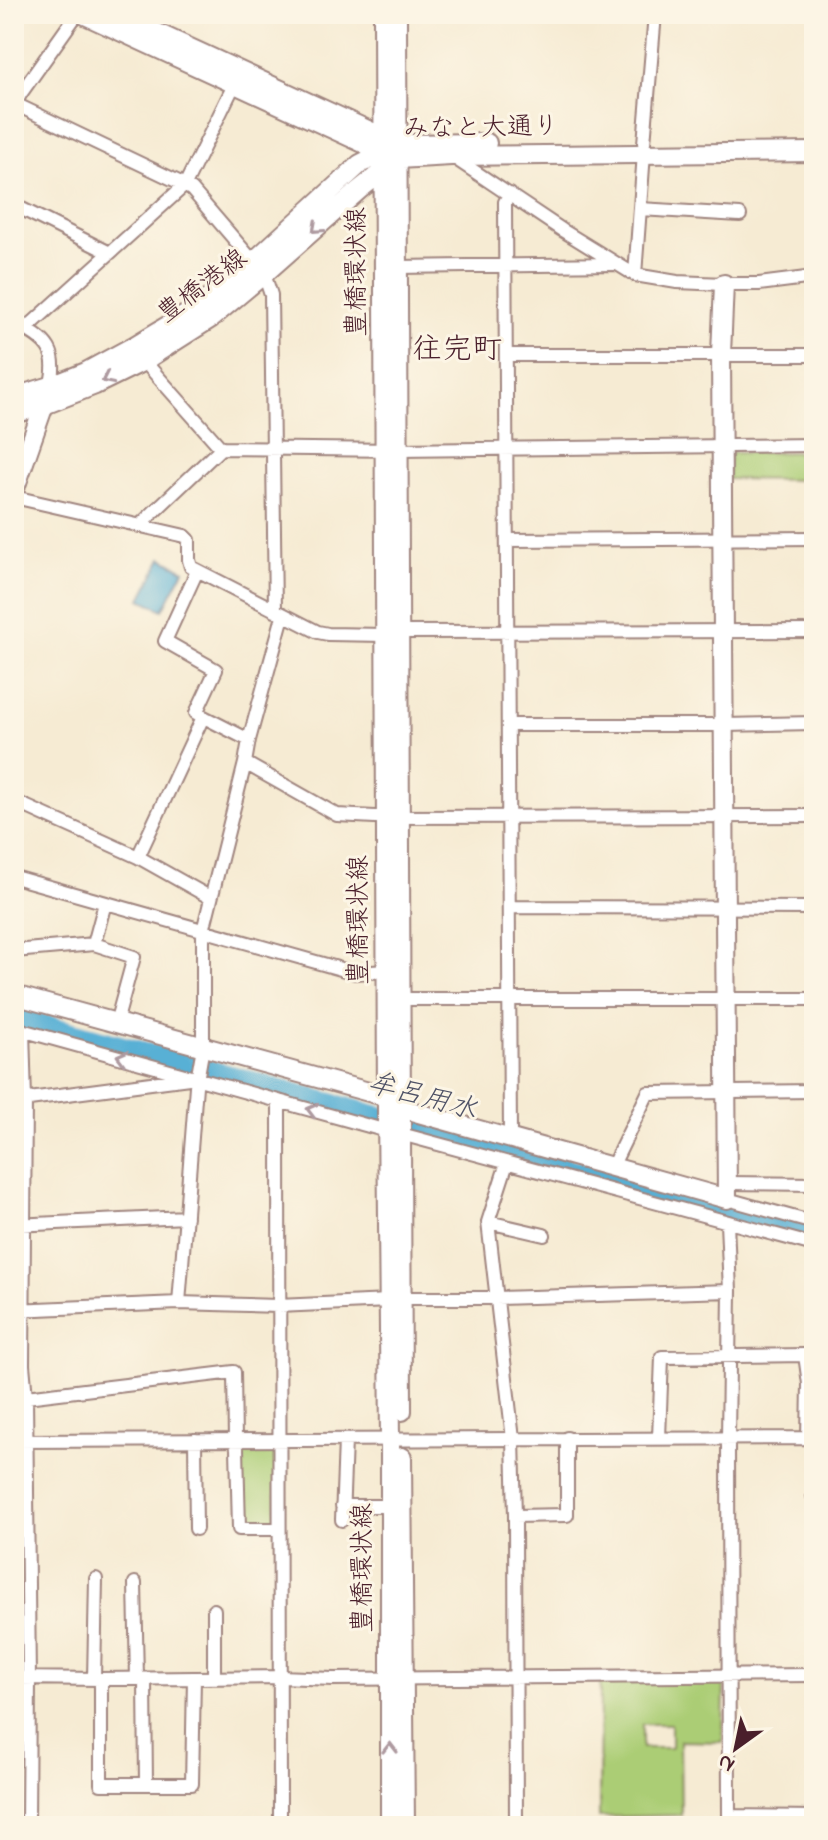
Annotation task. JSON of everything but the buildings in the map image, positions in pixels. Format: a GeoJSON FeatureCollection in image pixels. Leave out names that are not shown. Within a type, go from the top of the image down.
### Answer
{"type":"FeatureCollection","features":[{"type":"Feature","properties":{"kind":"main road","name":"みなと大通り"},"geometry":{"type":"LineString","coordinates":[[80,14],[112,18],[389,153],[644,148],[814,152]]}},
{"type":"Feature","properties":{"kind":"main road","name":"豊橋環状線"},"geometry":{"type":"LineString","coordinates":[[383,14],[389,153],[393,817],[400,999],[394,1119]]}},
{"type":"Feature","properties":{"kind":"main road","name":"豊橋環状線"},"geometry":{"type":"LineString","coordinates":[[392,450],[398,267],[389,153],[397,14]]}},
{"type":"Feature","properties":{"kind":"main road","name":"みなと大通り"},"geometry":{"type":"LineString","coordinates":[[112,18],[234,85],[389,153],[451,156],[814,140]]}},
{"type":"Feature","properties":{"kind":"main road","name":"豊橋港線"},"geometry":{"type":"LineString","coordinates":[[14,397],[86,372],[134,346],[259,268],[359,190],[389,153]]}},
{"type":"Feature","properties":{"kind":"main road","name":"豊橋港線"},"geometry":{"type":"LineString","coordinates":[[14,414],[95,385],[144,361],[210,319],[259,268]]}},
{"type":"Feature","properties":{"kind":"main road"},"geometry":{"type":"LineString","coordinates":[[14,995],[116,1023],[200,1065],[394,1119],[510,1139],[612,1167],[686,1200],[727,1191],[721,354],[724,284]]}},
{"type":"Feature","properties":{"kind":"main road"},"geometry":{"type":"LineString","coordinates":[[14,494],[44,405]]}},
{"type":"Feature","properties":{"kind":"main road","name":"豊橋環状線"},"geometry":{"type":"LineString","coordinates":[[393,817],[387,971],[394,1119],[397,1677],[405,1826]]}},
{"type":"Feature","properties":{"kind":"main road","name":"豊橋環状線"},"geometry":{"type":"LineString","coordinates":[[390,1826],[397,1677],[378,1505],[396,1440]]}},
{"type":"Feature","properties":{"kind":"street"},"geometry":{"type":"LineString","coordinates":[[80,14],[15,105],[192,190],[259,268],[271,295],[272,450],[279,613],[203,931],[200,1065],[179,1303]]}},
{"type":"Feature","properties":{"kind":"street"},"geometry":{"type":"LineString","coordinates":[[635,275],[655,14]]}},
{"type":"Feature","properties":{"kind":"street"},"geometry":{"type":"LineString","coordinates":[[44,405],[54,370],[47,346],[43,340],[20,326],[110,253],[185,185],[234,85]]}},
{"type":"Feature","properties":{"kind":"street"},"geometry":{"type":"LineString","coordinates":[[451,156],[635,275],[677,282],[724,284],[759,284],[814,277]]}},
{"type":"Feature","properties":{"kind":"street"},"geometry":{"type":"LineString","coordinates":[[510,194],[505,202],[510,1139]]}},
{"type":"Feature","properties":{"kind":"street"},"geometry":{"type":"LineString","coordinates":[[14,205],[110,253]]}},
{"type":"Feature","properties":{"kind":"street"},"geometry":{"type":"LineString","coordinates":[[640,209],[740,215]]}},
{"type":"Feature","properties":{"kind":"street"},"geometry":{"type":"LineString","coordinates":[[398,267],[615,264]]}},
{"type":"Feature","properties":{"kind":"street"},"geometry":{"type":"LineString","coordinates":[[507,355],[814,355]]}},
{"type":"Feature","properties":{"kind":"street"},"geometry":{"type":"LineString","coordinates":[[144,361],[221,448]]}},
{"type":"Feature","properties":{"kind":"street"},"geometry":{"type":"LineString","coordinates":[[139,526],[221,448],[392,450],[814,445]]}},
{"type":"Feature","properties":{"kind":"street"},"geometry":{"type":"LineString","coordinates":[[14,494],[185,536],[189,540],[191,567],[279,613],[328,634],[814,631]]}},
{"type":"Feature","properties":{"kind":"street"},"geometry":{"type":"LineString","coordinates":[[507,540],[814,538]]}},
{"type":"Feature","properties":{"kind":"street"},"geometry":{"type":"LineString","coordinates":[[197,571],[165,641],[216,670],[196,713],[249,740]]}},
{"type":"Feature","properties":{"kind":"street"},"geometry":{"type":"LineString","coordinates":[[138,857],[203,717]]}},
{"type":"Feature","properties":{"kind":"street"},"geometry":{"type":"LineString","coordinates":[[508,725],[814,723]]}},
{"type":"Feature","properties":{"kind":"street"},"geometry":{"type":"LineString","coordinates":[[245,763],[337,815],[814,816]]}},
{"type":"Feature","properties":{"kind":"street"},"geometry":{"type":"LineString","coordinates":[[14,801],[138,857],[211,898]]}},
{"type":"Feature","properties":{"kind":"street"},"geometry":{"type":"LineString","coordinates":[[14,877],[355,973],[387,971]]}},
{"type":"Feature","properties":{"kind":"street"},"geometry":{"type":"LineString","coordinates":[[94,944],[105,903]]}},
{"type":"Feature","properties":{"kind":"street"},"geometry":{"type":"LineString","coordinates":[[510,907],[814,908]]}},
{"type":"Feature","properties":{"kind":"street"},"geometry":{"type":"LineString","coordinates":[[14,951],[94,944],[134,957],[116,1023]]}},
{"type":"Feature","properties":{"kind":"street"},"geometry":{"type":"LineString","coordinates":[[400,999],[814,999]]}},
{"type":"Feature","properties":{"kind":"street"},"geometry":{"type":"LineString","coordinates":[[28,1826],[29,1679],[20,1441],[26,1397],[19,1310],[18,1029],[200,1065],[279,1101],[394,1119],[507,1163],[686,1200],[727,1223],[814,1245]]}},
{"type":"Feature","properties":{"kind":"street"},"geometry":{"type":"LineString","coordinates":[[19,1100],[200,1065]]}},
{"type":"Feature","properties":{"kind":"street"},"geometry":{"type":"LineString","coordinates":[[612,1167],[648,1093],[814,1091]]}},
{"type":"Feature","properties":{"kind":"street"},"geometry":{"type":"LineString","coordinates":[[279,1101],[280,1826]]}},
{"type":"Feature","properties":{"kind":"street"},"geometry":{"type":"LineString","coordinates":[[507,1163],[488,1222],[513,1439],[516,1826]]}},
{"type":"Feature","properties":{"kind":"street"},"geometry":{"type":"LineString","coordinates":[[727,1191],[814,1184]]}},
{"type":"Feature","properties":{"kind":"street"},"geometry":{"type":"LineString","coordinates":[[727,1191],[814,1223]]}},
{"type":"Feature","properties":{"kind":"street"},"geometry":{"type":"LineString","coordinates":[[19,1224],[186,1217]]}},
{"type":"Feature","properties":{"kind":"street"},"geometry":{"type":"LineString","coordinates":[[488,1222],[544,1235]]}},
{"type":"Feature","properties":{"kind":"street"},"geometry":{"type":"LineString","coordinates":[[727,1223],[730,1291],[729,1821],[814,1817]]}},
{"type":"Feature","properties":{"kind":"street"},"geometry":{"type":"LineString","coordinates":[[19,1310],[179,1303],[278,1306],[730,1291]]}},
{"type":"Feature","properties":{"kind":"street"},"geometry":{"type":"LineString","coordinates":[[659,1438],[662,1357],[805,1355],[813,1496]]}},
{"type":"Feature","properties":{"kind":"street"},"geometry":{"type":"LineString","coordinates":[[26,1397],[234,1372],[239,1529],[279,1529]]}},
{"type":"Feature","properties":{"kind":"street"},"geometry":{"type":"LineString","coordinates":[[515,1516],[567,1515],[567,1438]]}},
{"type":"Feature","properties":{"kind":"street"},"geometry":{"type":"LineString","coordinates":[[20,1441],[812,1438]]}},
{"type":"Feature","properties":{"kind":"street"},"geometry":{"type":"LineString","coordinates":[[195,1440],[196,1529]]}},
{"type":"Feature","properties":{"kind":"street"},"geometry":{"type":"LineString","coordinates":[[342,1520],[345,1440]]}},
{"type":"Feature","properties":{"kind":"street"},"geometry":{"type":"LineString","coordinates":[[342,1506],[378,1505]]}},
{"type":"Feature","properties":{"kind":"street"},"geometry":{"type":"LineString","coordinates":[[96,1579],[101,1784],[192,1784],[194,1678]]}},
{"type":"Feature","properties":{"kind":"street"},"geometry":{"type":"LineString","coordinates":[[135,1583],[146,1784]]}},
{"type":"Feature","properties":{"kind":"street"},"geometry":{"type":"LineString","coordinates":[[214,1610],[214,1678]]}},
{"type":"Feature","properties":{"kind":"street"},"geometry":{"type":"LineString","coordinates":[[14,1678],[814,1675]]}},
{"type":"Feature","properties":{"kind":"street"},"geometry":{"type":"LineString","coordinates":[[14,1768],[28,1771]]}},
{"type":"Feature","properties":{"kind":"green space"},"geometry":{"type":"Polygon","coordinates":[[[814,452],[814,480],[728,479],[730,453],[814,452]]]}},
{"type":"Feature","properties":{"kind":"green space"},"geometry":{"type":"Polygon","coordinates":[[[246,1443],[270,1444],[276,1449],[276,1520],[272,1525],[247,1526],[243,1522],[242,1450],[246,1443]]]}},
{"type":"Feature","properties":{"kind":"green space"},"geometry":{"type":"Polygon","coordinates":[[[600,1680],[720,1680],[724,1683],[723,1742],[680,1741],[681,1815],[599,1817],[600,1680]],[[642,1724],[642,1748],[671,1748],[671,1724],[642,1724]]]}},
{"type":"Feature","properties":{"kind":"water"},"geometry":{"type":"Polygon","coordinates":[[[162,558],[184,570],[163,610],[141,599],[162,558]]]}},
{"type":"Feature","properties":{"kind":"waterway","name":"牟呂用水"},"geometry":{"type":"LineString","coordinates":[[14,1017],[814,1236]]}},
{"type":"Feature","properties":{"kind":"district","name":"往完町"},"geometry":{"type":"Point","coordinates":[457,351]}}]}
